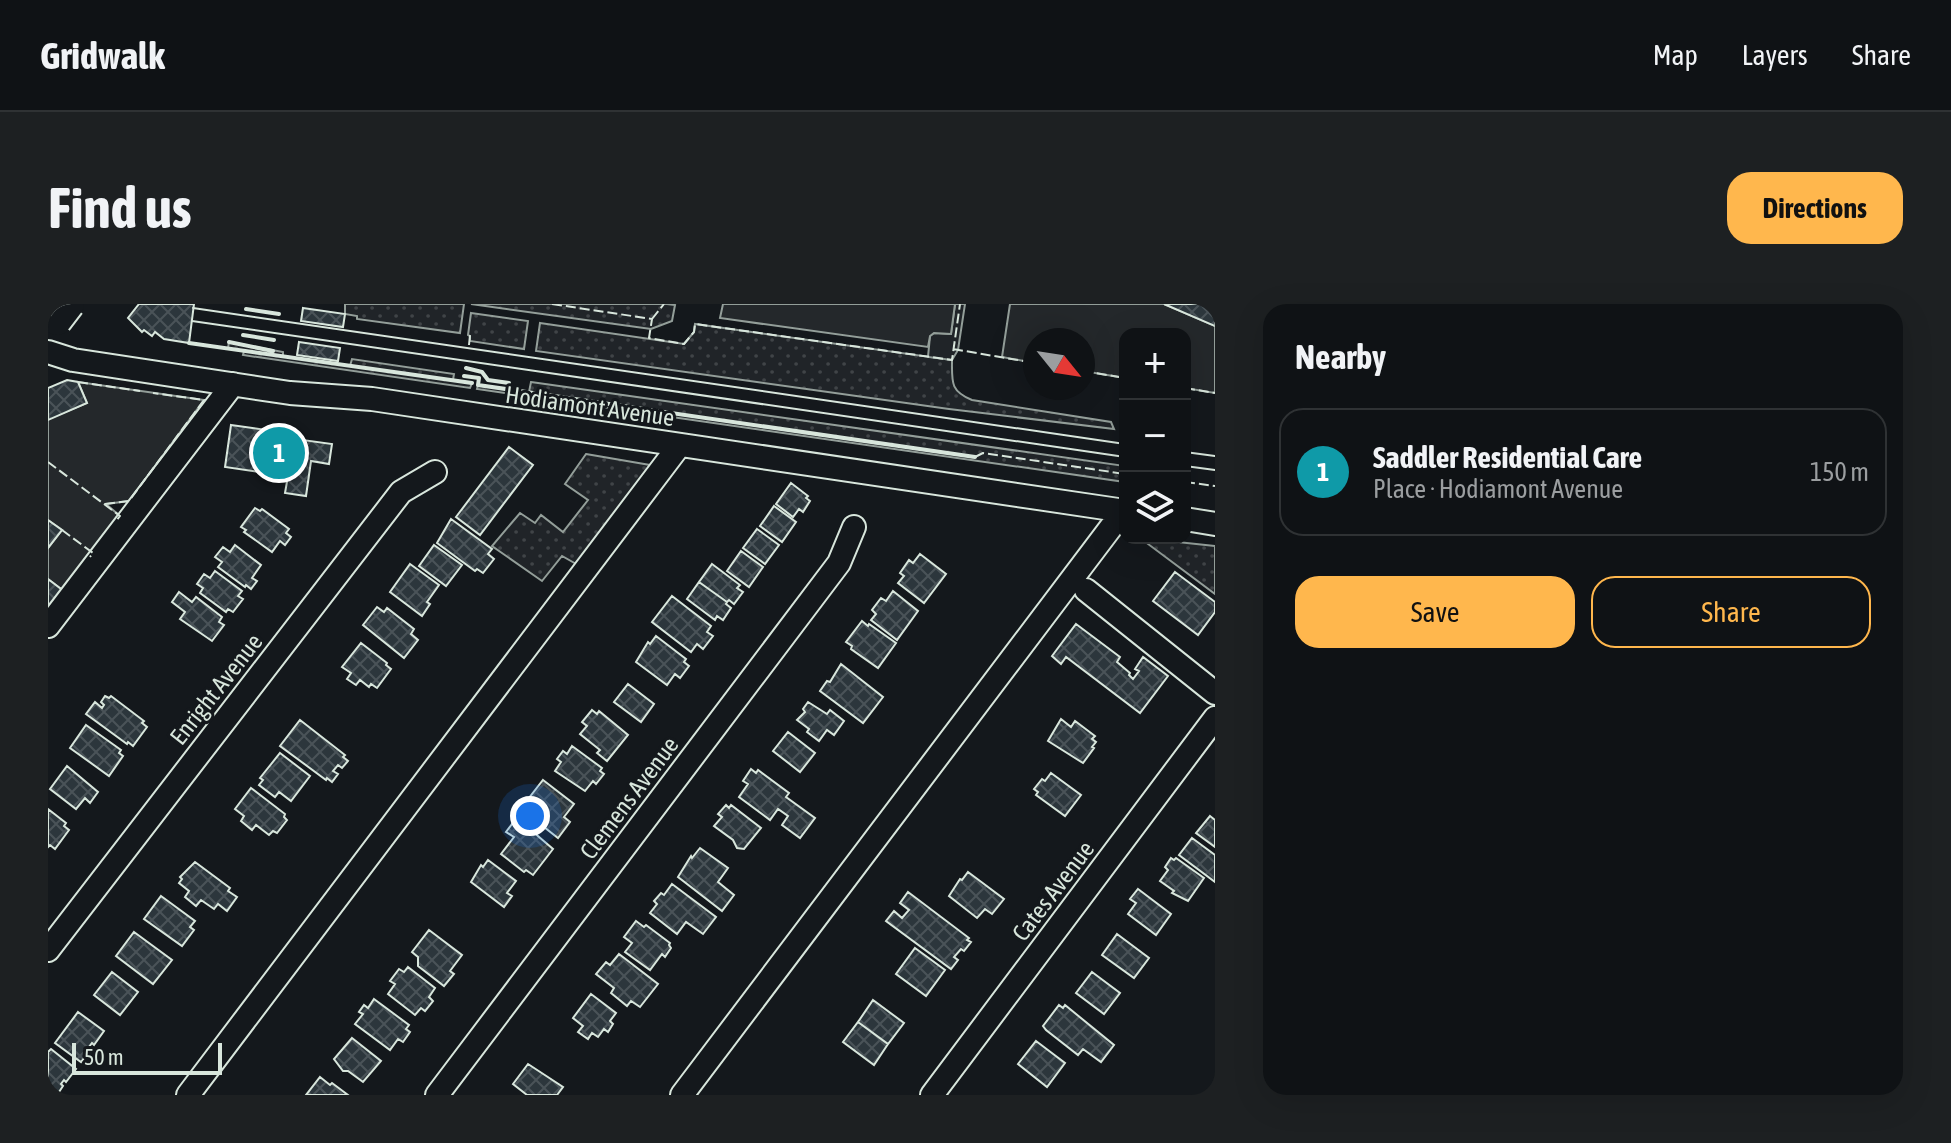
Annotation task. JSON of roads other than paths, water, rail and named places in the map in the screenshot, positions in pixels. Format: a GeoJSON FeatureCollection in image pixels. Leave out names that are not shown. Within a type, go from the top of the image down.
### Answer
{"type":"FeatureCollection","features":[{"type":"Feature","properties":{"kind":"street","name":"Hodiamont Avenue"},"geometry":{"type":"LineString","coordinates":[[48,352],[73,360],[233,384],[311,395],[372,399],[1119,509]]}},
{"type":"Feature","properties":{"kind":"street"},"geometry":{"type":"LineString","coordinates":[[48,626],[233,384]]}},
{"type":"Feature","properties":{"kind":"street"},"geometry":{"type":"LineString","coordinates":[[188,1095],[679,446]]}},
{"type":"Feature","properties":{"kind":"street","name":"Enright Avenue"},"geometry":{"type":"LineString","coordinates":[[48,950],[401,492],[435,472]]}},
{"type":"Feature","properties":{"kind":"street"},"geometry":{"type":"LineString","coordinates":[[682,1095],[1119,518]]}},
{"type":"Feature","properties":{"kind":"street"},"geometry":{"type":"LineString","coordinates":[[1191,520],[1215,524]]}},
{"type":"Feature","properties":{"kind":"street","name":"Clemens Avenue"},"geometry":{"type":"LineString","coordinates":[[437,1095],[839,563],[854,527]]}},
{"type":"Feature","properties":{"kind":"street"},"geometry":{"type":"LineString","coordinates":[[1086,590],[1215,693]]}},
{"type":"Feature","properties":{"kind":"street","name":"Cates Avenue"},"geometry":{"type":"LineString","coordinates":[[932,1095],[1215,718]]}},
{"type":"Feature","properties":{"kind":"tram line"},"geometry":{"type":"LineString","coordinates":[[48,310],[55,304]]}},
{"type":"Feature","properties":{"kind":"tram line"},"geometry":{"type":"LineString","coordinates":[[193,308],[1119,443]]}},
{"type":"Feature","properties":{"kind":"tram line"},"geometry":{"type":"LineString","coordinates":[[192,321],[1119,456]]}},
{"type":"Feature","properties":{"kind":"tram line"},"geometry":{"type":"LineString","coordinates":[[1191,453],[1215,456]]}},
{"type":"Feature","properties":{"kind":"tram line"},"geometry":{"type":"LineString","coordinates":[[1191,467],[1215,470]]}},
{"type":"Feature","properties":{"kind":"place","name":"Saddler Residential Care"},"geometry":{"type":"Point","coordinates":[279,453]}}]}
